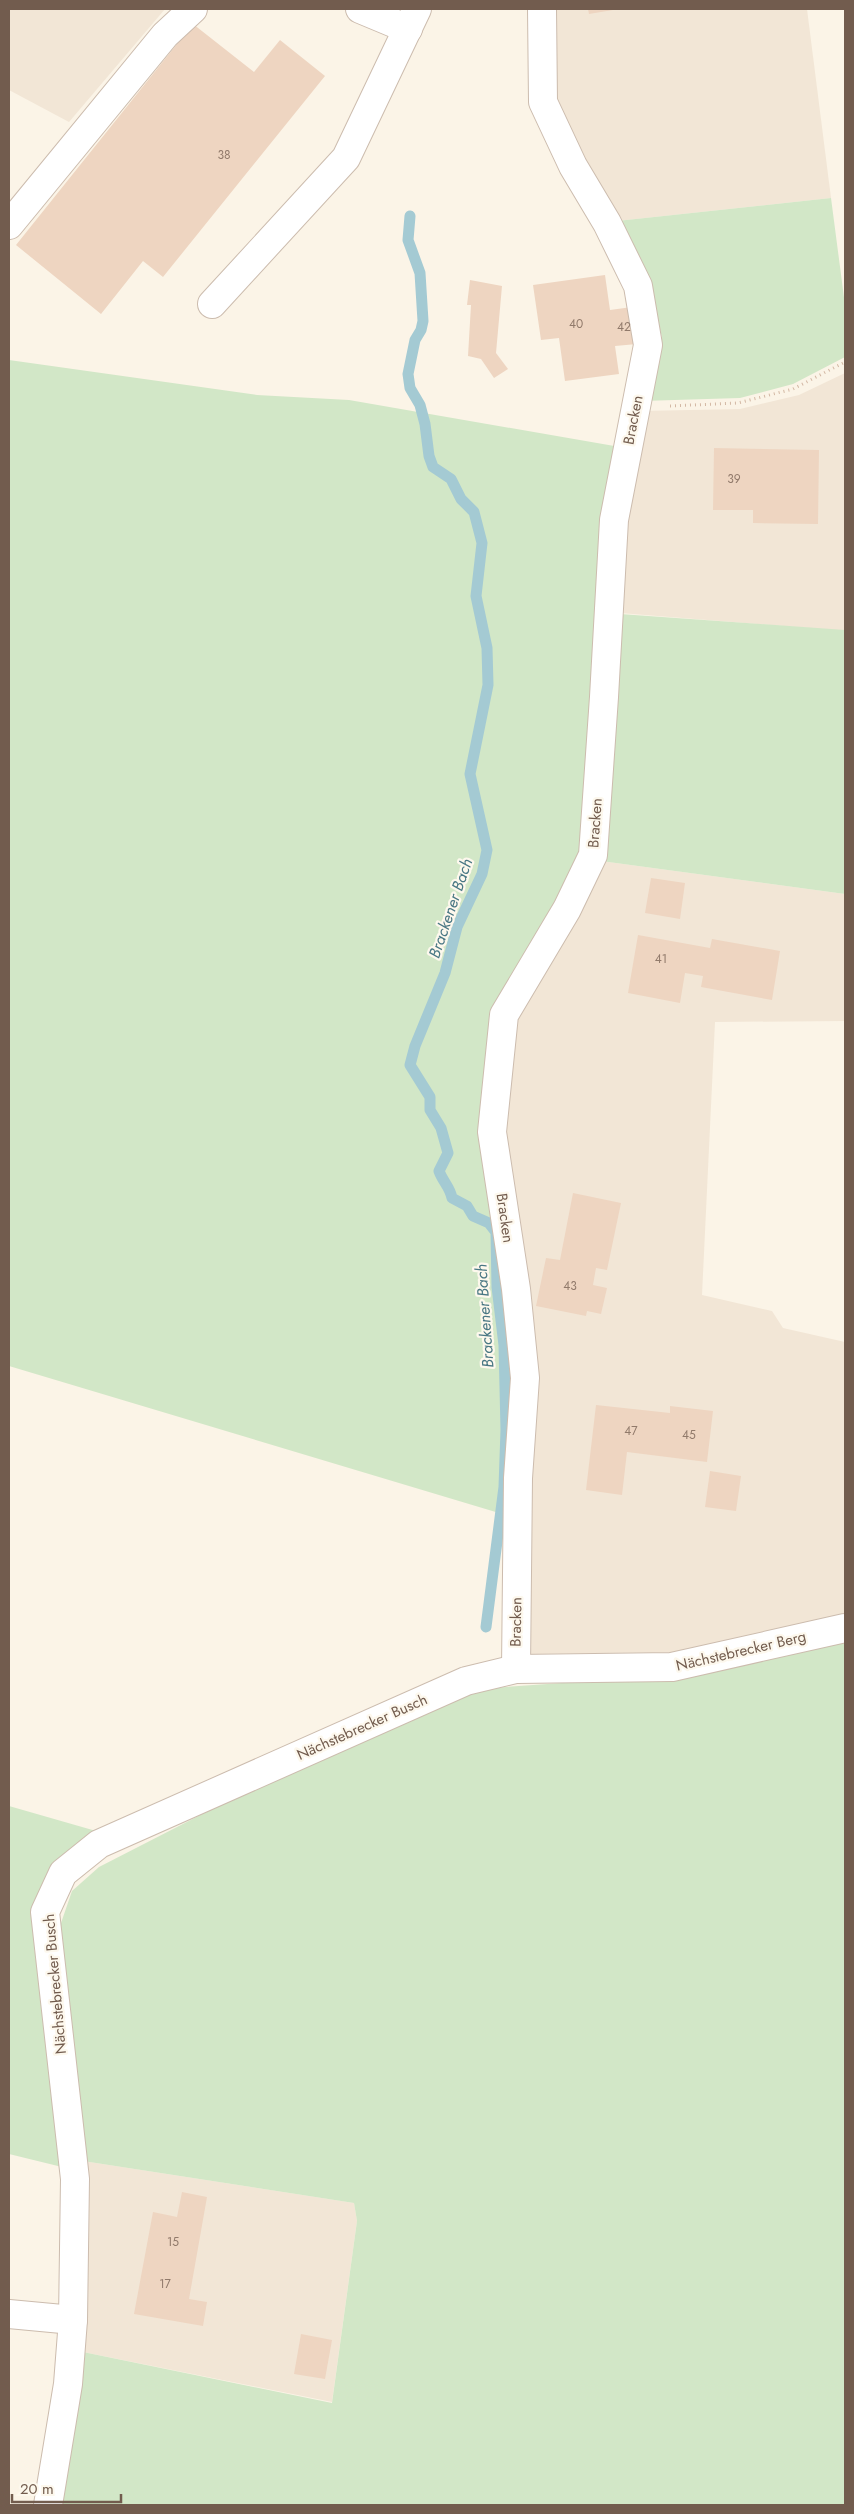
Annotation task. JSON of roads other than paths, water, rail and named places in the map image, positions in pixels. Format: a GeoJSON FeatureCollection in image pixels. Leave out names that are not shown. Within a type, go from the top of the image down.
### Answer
{"type":"FeatureCollection","features":[{"type":"Feature","properties":{"kind":"street"},"geometry":{"type":"LineString","coordinates":[[9,225],[165,35],[193,9]]}},
{"type":"Feature","properties":{"kind":"street"},"geometry":{"type":"LineString","coordinates":[[212,304],[346,158],[413,19],[360,9]]}},
{"type":"Feature","properties":{"kind":"street","name":"Bracken"},"geometry":{"type":"LineString","coordinates":[[516,1669],[518,1478],[526,1378],[516,1289],[492,1132],[504,1015],[567,909],[592,855],[604,697],[614,520],[648,345],[638,286],[607,223],[572,166],[543,102],[542,9]]}},
{"type":"Feature","properties":{"kind":"street","name":"Nächstebrecker Berg"},"geometry":{"type":"LineString","coordinates":[[516,1669],[672,1667],[845,1628]]}},
{"type":"Feature","properties":{"kind":"street","name":"Nächstebrecker Busch"},"geometry":{"type":"LineString","coordinates":[[48,2505],[68,2384],[73,2320],[75,2179],[45,1912],[63,1873],[99,1844],[466,1681],[516,1669]]}},
{"type":"Feature","properties":{"kind":"street"},"geometry":{"type":"LineString","coordinates":[[9,2314],[73,2320]]}},
{"type":"Feature","properties":{"kind":"waterway","name":"Brackener Bach"},"geometry":{"type":"LineString","coordinates":[[410,216],[408,240],[420,273],[423,321],[421,330],[415,340],[408,374],[410,388],[420,405],[425,424],[429,456],[433,467],[451,479],[461,499],[474,512],[482,543],[476,596],[487,648],[488,685],[470,774],[487,850],[482,874],[457,927],[445,973],[415,1046],[410,1065],[430,1097],[430,1110],[441,1128],[448,1153],[439,1171],[452,1198],[467,1206],[473,1216],[489,1223],[496,1232],[497,1287],[504,1345],[506,1430],[504,1487],[486,1627]]}}]}
